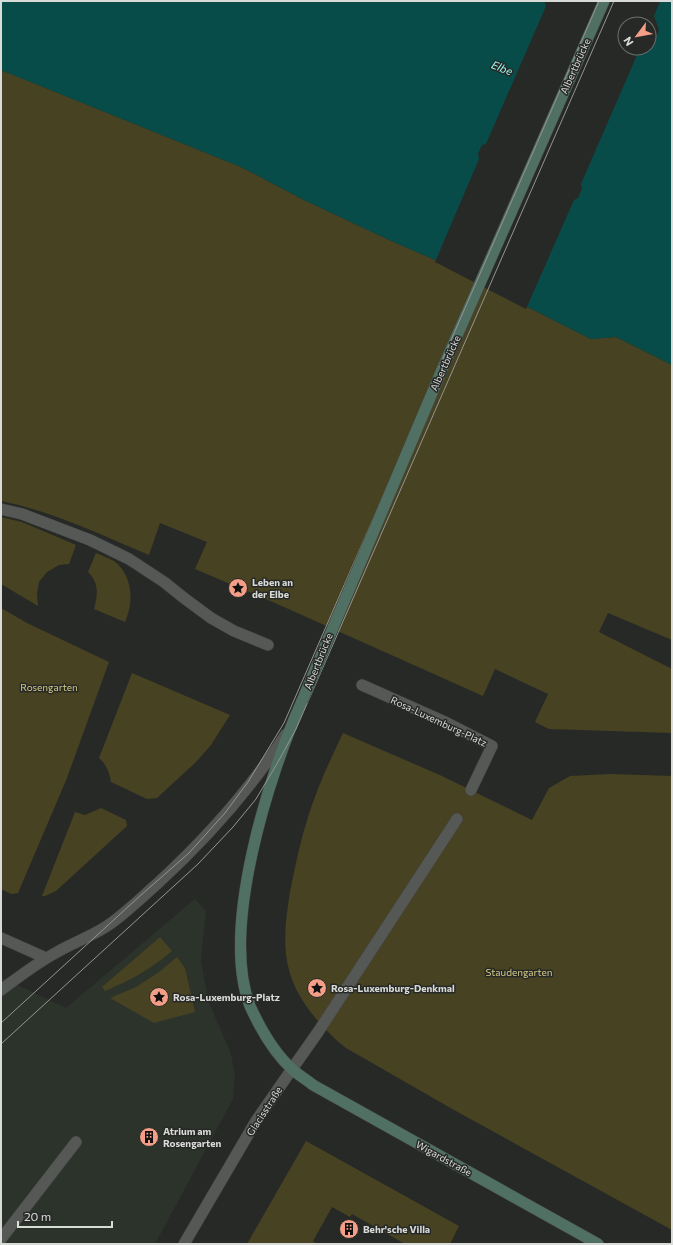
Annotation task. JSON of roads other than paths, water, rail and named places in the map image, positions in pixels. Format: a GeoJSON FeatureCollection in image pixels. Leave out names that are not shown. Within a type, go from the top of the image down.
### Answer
{"type":"FeatureCollection","features":[{"type":"Feature","properties":{"kind":"main road","name":"Albertbrücke"},"geometry":{"type":"LineString","coordinates":[[291,726],[441,372],[604,1]]}},
{"type":"Feature","properties":{"kind":"main road"},"geometry":{"type":"LineString","coordinates":[[291,726],[270,788],[256,841],[244,897],[240,932],[244,984],[250,1005],[275,1050],[292,1069]]}},
{"type":"Feature","properties":{"kind":"main road","name":"Wigardstraße"},"geometry":{"type":"LineString","coordinates":[[292,1069],[314,1085],[336,1098],[598,1244]]}},
{"type":"Feature","properties":{"kind":"street"},"geometry":{"type":"LineString","coordinates":[[1,509],[22,514],[90,540],[129,559],[164,582],[211,618],[234,631],[268,645]]}},
{"type":"Feature","properties":{"kind":"street","name":"Rosa-Luxemburg-Platz"},"geometry":{"type":"LineString","coordinates":[[362,685],[445,722],[492,746],[471,790]]}},
{"type":"Feature","properties":{"kind":"street"},"geometry":{"type":"LineString","coordinates":[[1,990],[46,958],[108,925],[175,867],[230,810],[272,756],[291,726]]}},
{"type":"Feature","properties":{"kind":"street"},"geometry":{"type":"LineString","coordinates":[[292,1069],[457,819]]}},
{"type":"Feature","properties":{"kind":"street"},"geometry":{"type":"LineString","coordinates":[[1,938],[46,958]]}},
{"type":"Feature","properties":{"kind":"street","name":"Glacisstraße"},"geometry":{"type":"LineString","coordinates":[[184,1244],[256,1121],[292,1069]]}},
{"type":"Feature","properties":{"kind":"street"},"geometry":{"type":"LineString","coordinates":[[1,1239],[76,1142]]}},
{"type":"Feature","properties":{"kind":"water","name":"Elbe"},"geometry":{"type":"Polygon","coordinates":[[[1,1],[672,1],[672,365],[616,337],[591,339],[433,259],[304,200],[241,167],[1,70],[1,1]]]}},
{"type":"Feature","properties":{"kind":"tram line"},"geometry":{"type":"LineString","coordinates":[[1,1023],[189,853],[225,813],[248,782],[284,723],[599,1]]}},
{"type":"Feature","properties":{"kind":"tram line"},"geometry":{"type":"LineString","coordinates":[[1,1044],[198,864],[233,827],[256,799],[278,762],[296,729],[614,1]]}},
{"type":"Feature","properties":{"kind":"place","name":"Leben an der Elbe"},"geometry":{"type":"Point","coordinates":[238,588]}},
{"type":"Feature","properties":{"kind":"place","name":"Rosa-Luxemburg-Denkmal"},"geometry":{"type":"Point","coordinates":[317,988]}},
{"type":"Feature","properties":{"kind":"place","name":"Rosa-Luxemburg-Platz"},"geometry":{"type":"Point","coordinates":[159,997]}},
{"type":"Feature","properties":{"kind":"place","name":"Atrium am Rosengarten"},"geometry":{"type":"Point","coordinates":[149,1137]}},
{"type":"Feature","properties":{"kind":"place","name":"Behr'sche Villa"},"geometry":{"type":"Point","coordinates":[349,1229]}},
{"type":"Feature","properties":{"kind":"park label","name":"Rosengarten"},"geometry":{"type":"Point","coordinates":[49,687]}},
{"type":"Feature","properties":{"kind":"park label","name":"Staudengarten"},"geometry":{"type":"Point","coordinates":[519,972]}}]}
